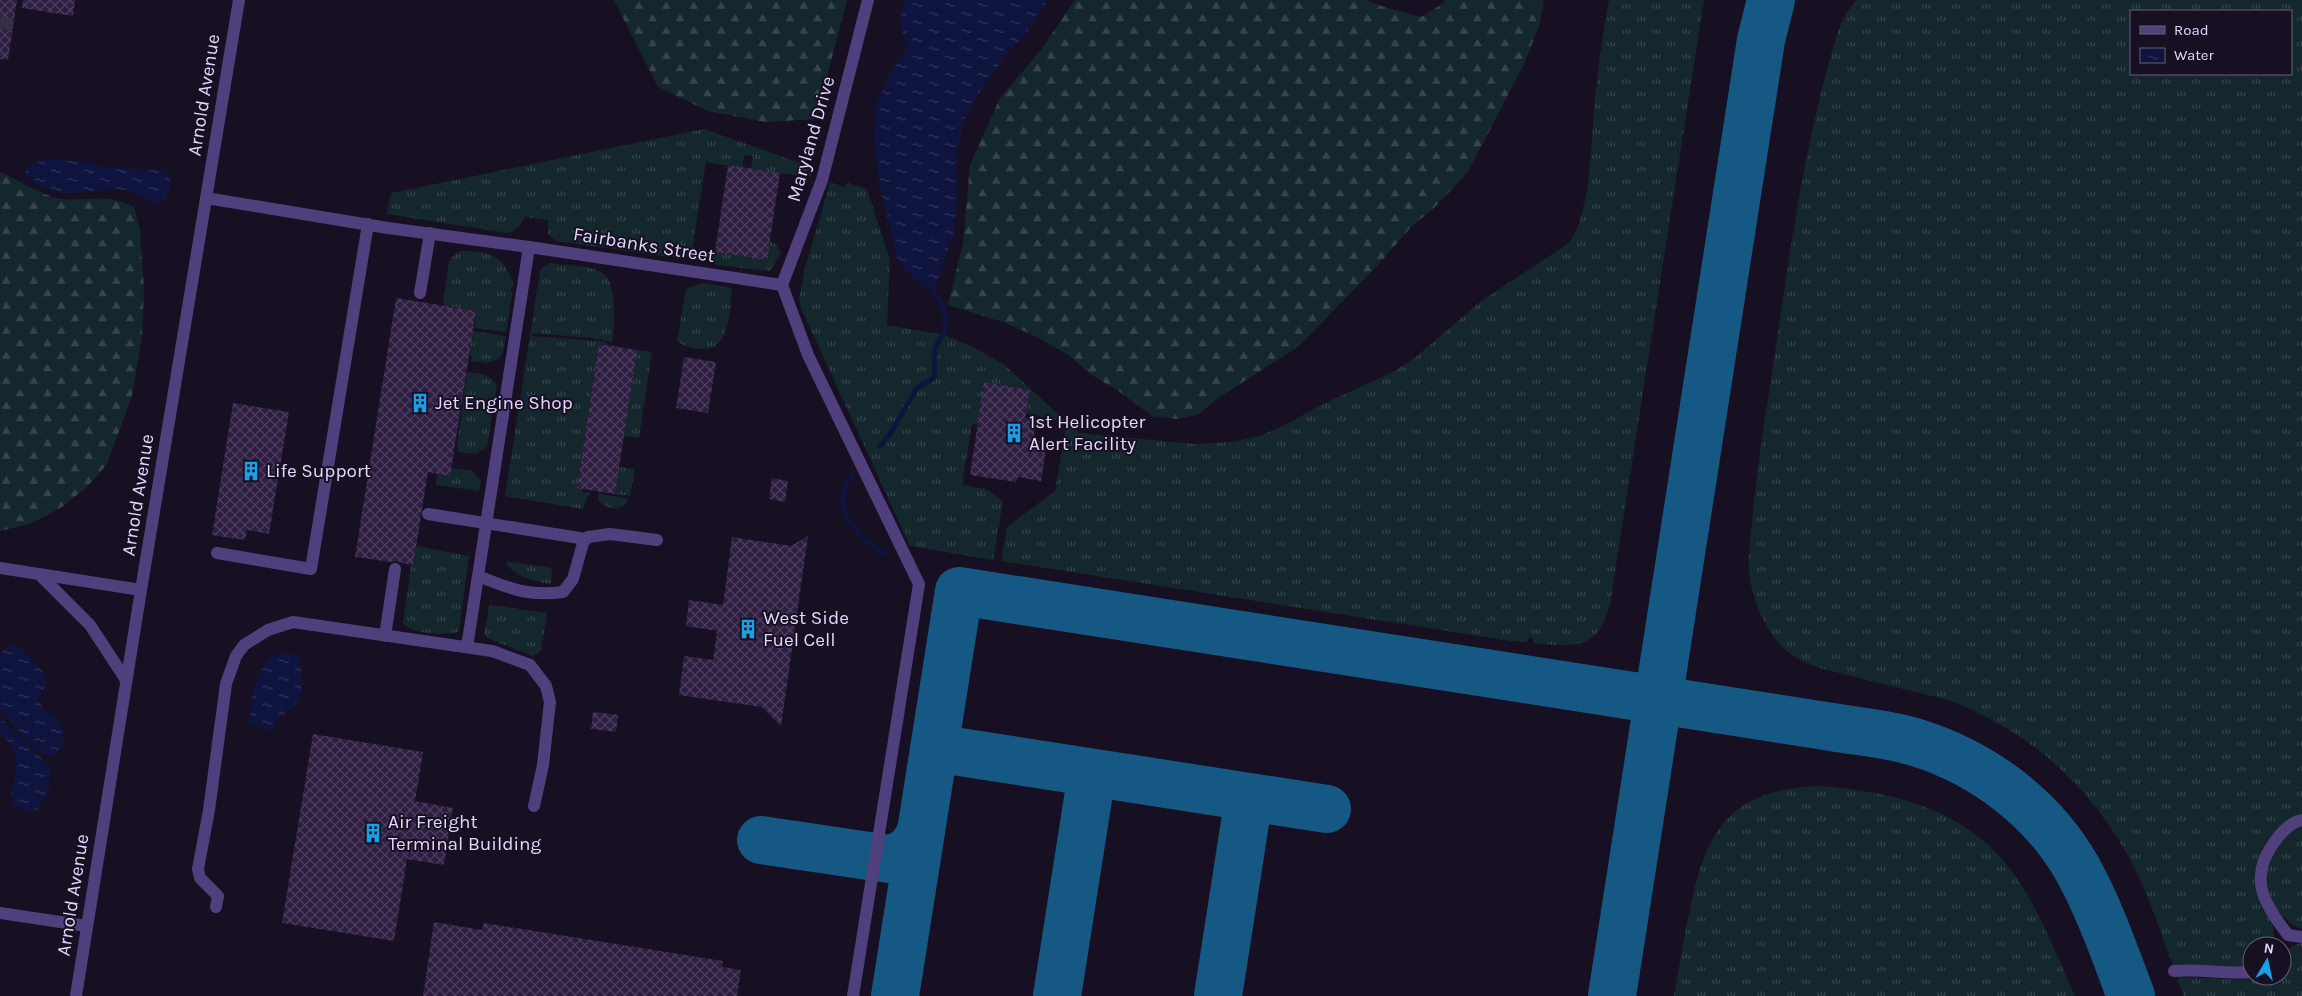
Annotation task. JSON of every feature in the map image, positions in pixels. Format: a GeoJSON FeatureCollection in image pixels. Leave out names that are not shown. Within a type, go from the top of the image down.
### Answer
{"type":"FeatureCollection","features":[{"type":"Feature","properties":{"kind":"street","name":"Arnold Avenue"},"geometry":{"type":"LineString","coordinates":[[76,996],[126,680],[239,0]]}},
{"type":"Feature","properties":{"kind":"street","name":"Maryland Drive"},"geometry":{"type":"LineString","coordinates":[[782,285],[822,180],[868,0]]}},
{"type":"Feature","properties":{"kind":"street","name":"Fairbanks Street"},"geometry":{"type":"LineString","coordinates":[[206,198],[430,234],[782,285]]}},
{"type":"Feature","properties":{"kind":"street"},"geometry":{"type":"LineString","coordinates":[[217,553],[311,569],[368,224]]}},
{"type":"Feature","properties":{"kind":"street"},"geometry":{"type":"LineString","coordinates":[[420,293],[430,234]]}},
{"type":"Feature","properties":{"kind":"street"},"geometry":{"type":"LineString","coordinates":[[467,647],[529,247]]}},
{"type":"Feature","properties":{"kind":"street"},"geometry":{"type":"LineString","coordinates":[[782,285],[808,355],[919,584],[853,996]]}},
{"type":"Feature","properties":{"kind":"street"},"geometry":{"type":"LineString","coordinates":[[428,514],[586,539]]}},
{"type":"Feature","properties":{"kind":"street"},"geometry":{"type":"LineString","coordinates":[[478,576],[508,588],[533,594],[543,595],[563,592],[573,580],[583,543],[588,537],[610,534],[657,540]]}},
{"type":"Feature","properties":{"kind":"street"},"geometry":{"type":"LineString","coordinates":[[0,568],[141,590]]}},
{"type":"Feature","properties":{"kind":"street"},"geometry":{"type":"LineString","coordinates":[[385,636],[395,569]]}},
{"type":"Feature","properties":{"kind":"street"},"geometry":{"type":"LineString","coordinates":[[39,574],[90,625],[126,680]]}},
{"type":"Feature","properties":{"kind":"street"},"geometry":{"type":"LineString","coordinates":[[216,907],[218,896],[200,878],[198,869],[209,810],[226,684],[236,656],[244,645],[268,630],[293,622],[492,651],[530,665],[546,686],[550,702],[543,765],[534,806]]}},
{"type":"Feature","properties":{"kind":"street"},"geometry":{"type":"LineString","coordinates":[[2302,820],[2281,833],[2267,852],[2261,868],[2261,887],[2264,901],[2288,935],[2302,936]]}},
{"type":"Feature","properties":{"kind":"street"},"geometry":{"type":"LineString","coordinates":[[0,913],[87,926]]}},
{"type":"Feature","properties":{"kind":"street"},"geometry":{"type":"LineString","coordinates":[[2174,971],[2202,969],[2234,974],[2242,973]]}},
{"type":"Feature","properties":{"kind":"green space"},"geometry":{"type":"Polygon","coordinates":[[[614,0],[847,0],[816,119],[765,122],[708,111],[658,87],[614,0]]]}},
{"type":"Feature","properties":{"kind":"green space"},"geometry":{"type":"Polygon","coordinates":[[[1075,0],[1366,0],[1421,17],[1444,3],[1444,0],[1544,0],[1540,23],[1525,62],[1468,172],[1435,207],[1411,227],[1378,265],[1299,346],[1215,400],[1198,415],[1177,419],[1152,416],[1120,392],[1090,374],[1069,355],[1035,336],[1003,322],[948,305],[963,243],[970,165],[1000,98],[1041,50],[1075,0]]]}},
{"type":"Feature","properties":{"kind":"green space"},"geometry":{"type":"Polygon","coordinates":[[[1609,0],[1704,0],[1610,604],[1599,630],[1591,638],[1582,643],[1572,645],[1533,643],[1533,638],[1528,637],[1527,642],[1511,641],[1001,561],[1007,527],[1055,491],[1066,426],[1062,421],[1026,413],[1030,390],[985,382],[977,425],[972,424],[962,485],[986,489],[1003,501],[993,560],[910,546],[801,308],[799,299],[804,272],[830,182],[844,187],[848,183],[867,189],[890,260],[887,325],[945,335],[975,348],[1003,364],[1079,433],[1194,444],[1232,442],[1260,436],[1393,372],[1416,357],[1480,302],[1569,243],[1577,230],[1586,195],[1598,74],[1609,0]]]}},
{"type":"Feature","properties":{"kind":"green space"},"geometry":{"type":"Polygon","coordinates":[[[1856,0],[2302,0],[2302,816],[2272,835],[2262,849],[2274,936],[2242,936],[2242,968],[2173,965],[2145,890],[2121,844],[2090,800],[2073,781],[2033,746],[2011,731],[1967,707],[1944,699],[1807,663],[1783,648],[1768,629],[1754,596],[1749,573],[1755,497],[1797,208],[1826,73],[1839,28],[1845,15],[1856,0]]]}},
{"type":"Feature","properties":{"kind":"green space"},"geometry":{"type":"Polygon","coordinates":[[[704,129],[814,168],[811,176],[807,177],[751,169],[753,156],[744,155],[742,168],[706,162],[692,250],[685,259],[556,241],[548,234],[548,220],[525,217],[519,227],[508,233],[387,214],[391,193],[704,129]]]}},
{"type":"Feature","properties":{"kind":"green space"},"geometry":{"type":"Polygon","coordinates":[[[0,172],[55,198],[71,200],[97,198],[123,202],[134,207],[140,230],[144,289],[142,336],[132,396],[107,464],[88,486],[62,507],[30,524],[0,531],[0,172]]]}},
{"type":"Feature","properties":{"kind":"green space"},"geometry":{"type":"Polygon","coordinates":[[[769,241],[776,244],[781,253],[770,271],[716,265],[710,259],[710,252],[713,251],[766,260],[769,241]]]}},
{"type":"Feature","properties":{"kind":"green space"},"geometry":{"type":"Polygon","coordinates":[[[460,251],[480,252],[495,257],[511,276],[514,286],[510,291],[513,291],[506,332],[475,328],[476,311],[443,305],[449,262],[460,251]]]}},
{"type":"Feature","properties":{"kind":"green space"},"geometry":{"type":"Polygon","coordinates":[[[551,263],[584,267],[601,272],[610,284],[613,294],[614,326],[612,342],[592,338],[532,333],[532,336],[599,341],[606,342],[608,345],[599,344],[577,487],[583,489],[582,492],[588,493],[590,490],[583,509],[505,496],[540,271],[544,266],[551,263]]]}},
{"type":"Feature","properties":{"kind":"green space"},"geometry":{"type":"Polygon","coordinates":[[[702,283],[728,287],[732,290],[729,318],[723,336],[711,348],[702,349],[688,347],[677,341],[686,289],[702,283]]]}},
{"type":"Feature","properties":{"kind":"green space"},"geometry":{"type":"Polygon","coordinates":[[[473,331],[506,336],[499,359],[487,363],[471,361],[472,356],[469,356],[473,331]]]}},
{"type":"Feature","properties":{"kind":"green space"},"geometry":{"type":"Polygon","coordinates":[[[637,350],[652,352],[639,438],[624,436],[637,350]]]}},
{"type":"Feature","properties":{"kind":"green space"},"geometry":{"type":"Polygon","coordinates":[[[467,372],[488,376],[497,386],[487,447],[476,454],[458,452],[457,446],[467,372]]]}},
{"type":"Feature","properties":{"kind":"green space"},"geometry":{"type":"Polygon","coordinates":[[[438,466],[472,471],[481,481],[479,491],[436,485],[438,466]]]}},
{"type":"Feature","properties":{"kind":"green space"},"geometry":{"type":"Polygon","coordinates":[[[619,467],[635,469],[630,496],[615,494],[619,467]]]}},
{"type":"Feature","properties":{"kind":"green space"},"geometry":{"type":"Polygon","coordinates":[[[599,491],[600,494],[629,499],[622,507],[610,508],[598,500],[599,491]]]}},
{"type":"Feature","properties":{"kind":"green space"},"geometry":{"type":"Polygon","coordinates":[[[416,546],[469,556],[459,631],[447,634],[421,632],[403,623],[411,566],[413,566],[416,546]]]}},
{"type":"Feature","properties":{"kind":"green space"},"geometry":{"type":"Polygon","coordinates":[[[507,561],[551,568],[551,584],[521,576],[506,564],[507,561]]]}},
{"type":"Feature","properties":{"kind":"green space"},"geometry":{"type":"Polygon","coordinates":[[[491,605],[547,613],[541,651],[533,656],[487,638],[484,633],[491,605]]]}},
{"type":"Feature","properties":{"kind":"green space"},"geometry":{"type":"Polygon","coordinates":[[[1816,786],[1874,793],[1901,799],[1928,808],[1953,820],[1976,835],[1997,854],[2025,891],[2048,935],[2075,996],[1674,996],[1692,899],[1699,872],[1718,831],[1730,816],[1746,804],[1765,795],[1788,789],[1816,786]]]}},
{"type":"Feature","properties":{"kind":"green space"},"geometry":{"type":"Polygon","coordinates":[[[2302,826],[2302,929],[2291,923],[2275,906],[2270,895],[2268,871],[2270,859],[2280,841],[2302,826]]]}},
{"type":"Feature","properties":{"kind":"green space"},"geometry":{"type":"Polygon","coordinates":[[[2302,942],[2302,996],[2184,996],[2177,979],[2179,977],[2242,978],[2242,986],[2292,986],[2292,946],[2302,942]]]}},
{"type":"Feature","properties":{"kind":"water"},"geometry":{"type":"Polygon","coordinates":[[[905,0],[1048,0],[1027,32],[1011,49],[986,82],[965,118],[956,154],[957,203],[954,231],[936,285],[935,294],[910,276],[897,258],[882,197],[874,142],[876,104],[893,68],[906,49],[900,16],[905,0]]]}},
{"type":"Feature","properties":{"kind":"water"},"geometry":{"type":"Polygon","coordinates":[[[45,159],[88,162],[99,166],[164,171],[170,179],[171,186],[163,202],[155,203],[129,191],[119,189],[63,194],[35,184],[25,175],[28,166],[45,159]]]}},
{"type":"Feature","properties":{"kind":"water"},"geometry":{"type":"Polygon","coordinates":[[[14,645],[30,656],[44,674],[46,685],[39,699],[41,705],[62,726],[64,743],[55,754],[50,756],[37,751],[0,710],[0,653],[8,646],[14,645]]]}},
{"type":"Feature","properties":{"kind":"water"},"geometry":{"type":"Polygon","coordinates":[[[282,653],[297,655],[301,667],[302,687],[295,705],[276,722],[274,732],[250,724],[251,709],[254,690],[260,672],[271,657],[282,653]]]}},
{"type":"Feature","properties":{"kind":"water"},"geometry":{"type":"Polygon","coordinates":[[[0,717],[51,768],[48,792],[36,812],[22,810],[11,801],[16,773],[16,759],[11,745],[0,734],[0,717]]]}},
{"type":"Feature","properties":{"kind":"building"},"geometry":{"type":"Polygon","coordinates":[[[0,0],[17,0],[8,60],[0,59],[0,0]]]}},
{"type":"Feature","properties":{"kind":"building"},"geometry":{"type":"Polygon","coordinates":[[[23,0],[75,0],[73,16],[22,8],[23,0]]]}},
{"type":"Feature","properties":{"kind":"building"},"geometry":{"type":"Polygon","coordinates":[[[728,165],[780,173],[767,260],[715,252],[728,165]]]}},
{"type":"Feature","properties":{"kind":"building","name":"Jet Engine Shop"},"geometry":{"type":"Polygon","coordinates":[[[396,298],[476,311],[450,476],[428,472],[413,566],[397,561],[391,562],[355,557],[396,298]]]}},
{"type":"Feature","properties":{"kind":"building"},"geometry":{"type":"Polygon","coordinates":[[[599,344],[637,350],[615,494],[577,488],[599,344]]]}},
{"type":"Feature","properties":{"kind":"building"},"geometry":{"type":"Polygon","coordinates":[[[684,357],[716,362],[708,413],[676,408],[684,357]]]}},
{"type":"Feature","properties":{"kind":"building","name":"1st Helicopter Alert Facility"},"geometry":{"type":"Polygon","coordinates":[[[984,382],[1030,390],[1025,418],[1036,420],[1033,440],[1047,442],[1041,481],[1018,477],[1016,482],[970,475],[984,382]]]}},
{"type":"Feature","properties":{"kind":"building","name":"Life Support"},"geometry":{"type":"Polygon","coordinates":[[[233,403],[289,412],[269,534],[247,530],[245,540],[212,535],[233,403]]]}},
{"type":"Feature","properties":{"kind":"building"},"geometry":{"type":"Polygon","coordinates":[[[772,478],[788,481],[785,502],[769,499],[772,478]]]}},
{"type":"Feature","properties":{"kind":"building","name":"West Side Fuel Cell"},"geometry":{"type":"Polygon","coordinates":[[[808,536],[781,726],[762,707],[679,695],[684,656],[713,660],[717,631],[686,626],[689,600],[723,605],[732,537],[791,546],[808,536]]]}},
{"type":"Feature","properties":{"kind":"building"},"geometry":{"type":"Polygon","coordinates":[[[593,712],[618,715],[616,732],[591,729],[593,712]]]}},
{"type":"Feature","properties":{"kind":"building","name":"Air Freight Terminal Building"},"geometry":{"type":"Polygon","coordinates":[[[313,734],[423,752],[415,801],[453,808],[444,865],[407,859],[394,941],[282,923],[313,734]]]}},
{"type":"Feature","properties":{"kind":"building"},"geometry":{"type":"Polygon","coordinates":[[[434,922],[482,930],[484,923],[723,961],[722,967],[741,970],[737,996],[423,996],[434,922]]]}},
{"type":"Feature","properties":{"kind":"waterway"},"geometry":{"type":"LineString","coordinates":[[880,446],[890,434],[917,388],[934,378],[935,350],[944,332],[946,322],[943,307],[935,294]]}},
{"type":"Feature","properties":{"kind":"waterway"},"geometry":{"type":"LineString","coordinates":[[852,476],[845,487],[844,509],[856,530],[874,547],[884,553]]}},
{"type":"Feature","properties":{"kind":"taxiway"},"geometry":{"type":"LineString","coordinates":[[1612,996],[1761,40],[1771,0]]}},
{"type":"Feature","properties":{"kind":"taxiway"},"geometry":{"type":"LineString","coordinates":[[895,996],[959,591],[1897,737],[1918,743],[1966,763],[1989,776],[2030,809],[2048,827],[2064,848],[2086,885],[2107,932],[2131,996]]}},
{"type":"Feature","properties":{"kind":"taxiway"},"geometry":{"type":"LineString","coordinates":[[934,748],[1327,809]]}},
{"type":"Feature","properties":{"kind":"taxiway"},"geometry":{"type":"LineString","coordinates":[[1057,996],[1092,773]]}},
{"type":"Feature","properties":{"kind":"taxiway"},"geometry":{"type":"LineString","coordinates":[[1218,996],[1249,797]]}},
{"type":"Feature","properties":{"kind":"taxiway"},"geometry":{"type":"LineString","coordinates":[[761,840],[889,859],[905,853],[916,841],[921,831]]}},
{"type":"Feature","properties":{"kind":"tunnel"},"geometry":{"type":"LineString","coordinates":[[0,23],[13,25]]}},
{"type":"Feature","properties":{"kind":"place","name":"Jet Engine Shop"},"geometry":{"type":"Point","coordinates":[420,403]}},
{"type":"Feature","properties":{"kind":"place","name":"1st Helicopter Alert Facility"},"geometry":{"type":"Point","coordinates":[1014,433]}},
{"type":"Feature","properties":{"kind":"place","name":"Life Support"},"geometry":{"type":"Point","coordinates":[251,471]}},
{"type":"Feature","properties":{"kind":"place","name":"West Side Fuel Cell"},"geometry":{"type":"Point","coordinates":[748,629]}},
{"type":"Feature","properties":{"kind":"place","name":"Air Freight Terminal Building"},"geometry":{"type":"Point","coordinates":[373,833]}}]}
